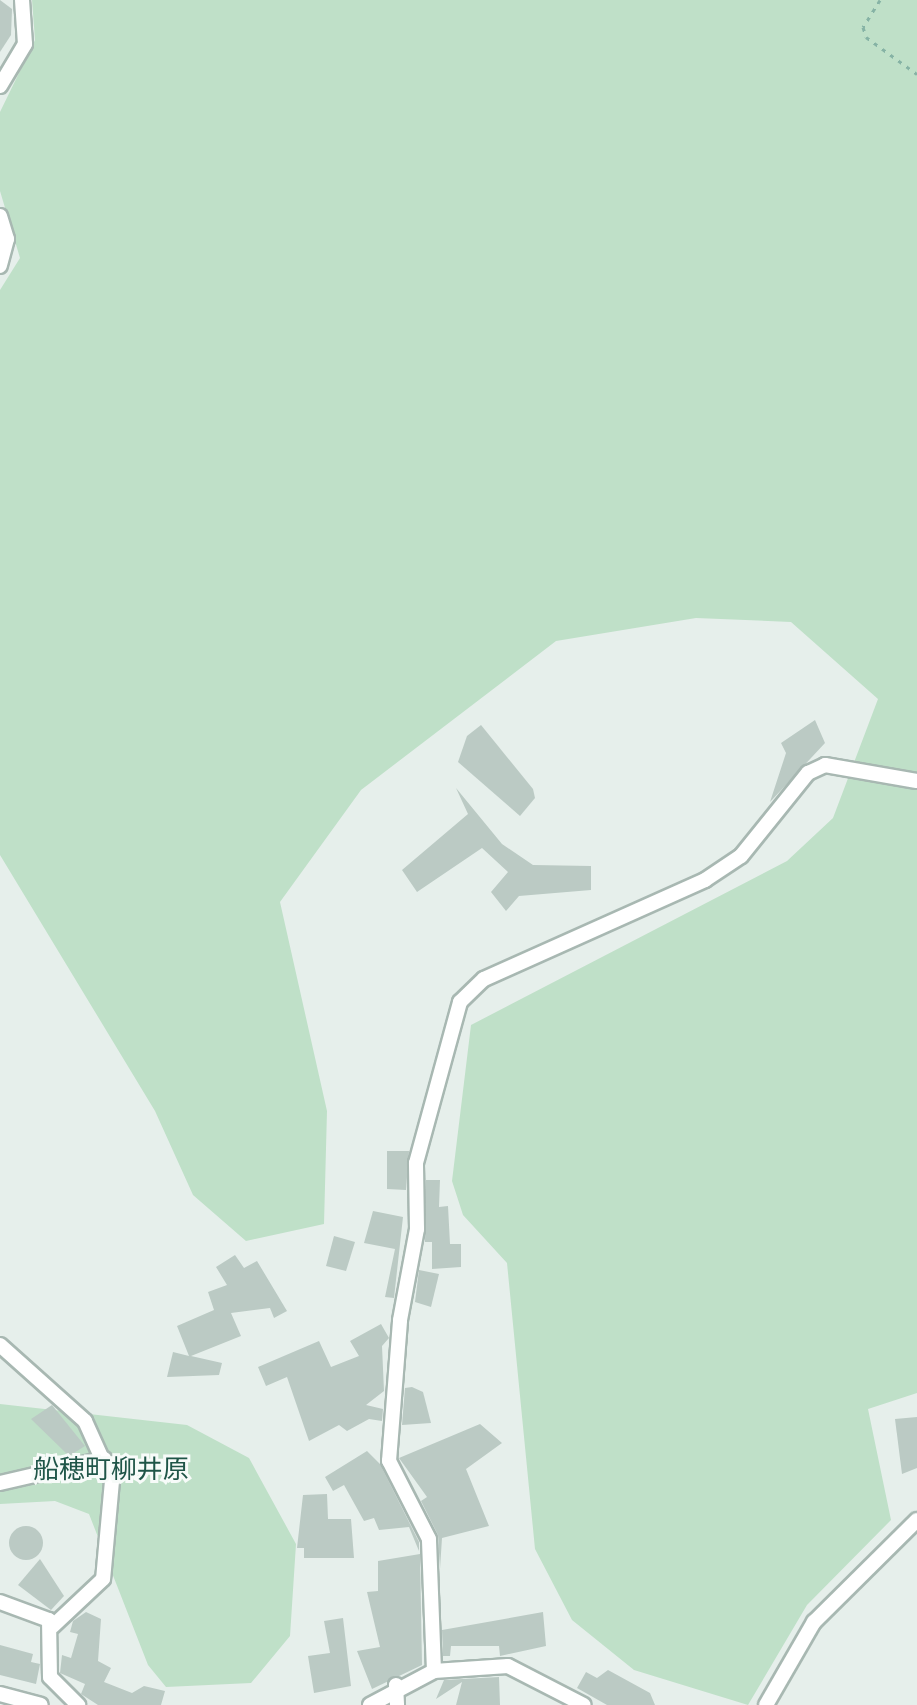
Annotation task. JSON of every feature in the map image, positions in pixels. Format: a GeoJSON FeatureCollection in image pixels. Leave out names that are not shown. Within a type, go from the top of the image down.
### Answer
{"type":"FeatureCollection","features":[{"type":"Feature","properties":{"kind":"street"},"geometry":{"type":"LineString","coordinates":[[0,86],[25,44],[22,0]]}},
{"type":"Feature","properties":{"kind":"street"},"geometry":{"type":"LineString","coordinates":[[0,216],[7,239],[0,266]]}},
{"type":"Feature","properties":{"kind":"street"},"geometry":{"type":"LineString","coordinates":[[434,1671],[429,1539],[389,1461],[400,1320],[417,1229],[416,1163],[460,1002],[484,979],[705,880],[741,856],[808,773],[825,765],[917,781]]}},
{"type":"Feature","properties":{"kind":"street"},"geometry":{"type":"LineString","coordinates":[[0,1345],[85,1421],[112,1481],[103,1579],[53,1626],[50,1677],[78,1705]]}},
{"type":"Feature","properties":{"kind":"street"},"geometry":{"type":"LineString","coordinates":[[0,1483],[104,1459]]}},
{"type":"Feature","properties":{"kind":"street"},"geometry":{"type":"LineString","coordinates":[[766,1705],[814,1622],[917,1520]]}},
{"type":"Feature","properties":{"kind":"street"},"geometry":{"type":"LineString","coordinates":[[0,1602],[9,1599],[53,1626]]}},
{"type":"Feature","properties":{"kind":"street"},"geometry":{"type":"LineString","coordinates":[[370,1705],[396,1685],[434,1671],[508,1666],[584,1705]]}},
{"type":"Feature","properties":{"kind":"street"},"geometry":{"type":"LineString","coordinates":[[396,1685],[397,1705]]}},
{"type":"Feature","properties":{"kind":"street"},"geometry":{"type":"LineString","coordinates":[[0,1694],[41,1705]]}},
{"type":"Feature","properties":{"kind":"path"},"geometry":{"type":"LineString","coordinates":[[880,0],[863,27],[866,37],[917,74]]}},
{"type":"Feature","properties":{"kind":"green space"},"geometry":{"type":"Polygon","coordinates":[[[32,0],[917,0],[917,1393],[868,1409],[891,1520],[807,1605],[748,1705],[634,1670],[572,1620],[535,1549],[507,1263],[463,1215],[452,1181],[471,1025],[787,861],[833,818],[878,699],[791,622],[696,618],[556,641],[361,790],[280,902],[327,1111],[324,1224],[246,1241],[193,1195],[155,1111],[0,855],[0,290],[20,258],[0,191],[0,112],[35,40],[32,0]]]}},
{"type":"Feature","properties":{"kind":"green space"},"geometry":{"type":"Polygon","coordinates":[[[0,1404],[187,1425],[249,1458],[296,1544],[290,1636],[251,1683],[166,1687],[148,1665],[89,1514],[55,1501],[0,1504],[0,1404]]]}},
{"type":"Feature","properties":{"kind":"building"},"geometry":{"type":"Polygon","coordinates":[[[0,0],[12,9],[11,35],[0,52],[0,0]]]}},
{"type":"Feature","properties":{"kind":"building"},"geometry":{"type":"Polygon","coordinates":[[[815,720],[825,743],[770,802],[786,753],[781,743],[815,720]]]}},
{"type":"Feature","properties":{"kind":"building"},"geometry":{"type":"Polygon","coordinates":[[[481,725],[533,789],[535,798],[520,816],[458,762],[467,736],[481,725]]]}},
{"type":"Feature","properties":{"kind":"building"},"geometry":{"type":"Polygon","coordinates":[[[456,788],[502,844],[533,865],[591,866],[591,890],[519,896],[506,911],[491,892],[508,872],[482,848],[417,892],[402,870],[468,814],[456,788]]]}},
{"type":"Feature","properties":{"kind":"building"},"geometry":{"type":"Polygon","coordinates":[[[387,1151],[409,1151],[406,1190],[387,1189],[387,1151]]]}},
{"type":"Feature","properties":{"kind":"building"},"geometry":{"type":"Polygon","coordinates":[[[426,1180],[440,1180],[439,1207],[448,1206],[450,1244],[461,1244],[461,1267],[432,1269],[432,1242],[425,1242],[426,1180]]]}},
{"type":"Feature","properties":{"kind":"building"},"geometry":{"type":"Polygon","coordinates":[[[373,1211],[403,1217],[394,1298],[385,1297],[395,1249],[364,1243],[373,1211]]]}},
{"type":"Feature","properties":{"kind":"building"},"geometry":{"type":"Polygon","coordinates":[[[334,1236],[355,1242],[346,1271],[326,1266],[334,1236]]]}},
{"type":"Feature","properties":{"kind":"building"},"geometry":{"type":"Polygon","coordinates":[[[235,1255],[244,1268],[257,1261],[287,1311],[274,1318],[270,1308],[231,1313],[241,1336],[191,1356],[222,1363],[219,1375],[167,1377],[173,1352],[189,1356],[177,1326],[214,1310],[208,1292],[227,1285],[216,1267],[235,1255]]]}},
{"type":"Feature","properties":{"kind":"building"},"geometry":{"type":"Polygon","coordinates":[[[419,1270],[439,1274],[431,1307],[415,1302],[419,1270]]]}},
{"type":"Feature","properties":{"kind":"building"},"geometry":{"type":"Polygon","coordinates":[[[381,1324],[389,1338],[382,1346],[384,1391],[366,1405],[383,1409],[382,1421],[369,1419],[347,1431],[339,1425],[309,1441],[287,1377],[266,1386],[258,1367],[319,1341],[331,1367],[359,1356],[350,1341],[381,1324]]]}},
{"type":"Feature","properties":{"kind":"building"},"geometry":{"type":"Polygon","coordinates":[[[412,1387],[423,1392],[431,1423],[402,1425],[405,1388],[412,1387]]]}},
{"type":"Feature","properties":{"kind":"building"},"geometry":{"type":"Polygon","coordinates":[[[52,1405],[85,1446],[69,1456],[31,1419],[52,1405]]]}},
{"type":"Feature","properties":{"kind":"building"},"geometry":{"type":"Polygon","coordinates":[[[917,1417],[917,1468],[902,1474],[895,1419],[917,1417]]]}},
{"type":"Feature","properties":{"kind":"building"},"geometry":{"type":"Polygon","coordinates":[[[480,1424],[502,1443],[466,1469],[489,1526],[442,1538],[440,1569],[438,1535],[421,1501],[427,1497],[399,1458],[480,1424]]]}},
{"type":"Feature","properties":{"kind":"building"},"geometry":{"type":"Polygon","coordinates":[[[367,1451],[380,1464],[419,1542],[419,1551],[409,1527],[379,1530],[374,1518],[364,1521],[344,1485],[333,1491],[325,1477],[367,1451]]]}},
{"type":"Feature","properties":{"kind":"building"},"geometry":{"type":"Polygon","coordinates":[[[327,1494],[328,1519],[351,1519],[354,1558],[304,1558],[304,1548],[297,1548],[303,1495],[327,1494]]]}},
{"type":"Feature","properties":{"kind":"building"},"geometry":{"type":"Polygon","coordinates":[[[26,1526],[38,1531],[43,1543],[38,1555],[26,1560],[14,1555],[9,1543],[14,1531],[26,1526]]]}},
{"type":"Feature","properties":{"kind":"building"},"geometry":{"type":"Polygon","coordinates":[[[420,1554],[422,1665],[372,1689],[357,1651],[380,1647],[367,1592],[378,1591],[378,1561],[420,1554]]]}},
{"type":"Feature","properties":{"kind":"building"},"geometry":{"type":"Polygon","coordinates":[[[40,1559],[64,1596],[51,1610],[18,1585],[40,1559]]]}},
{"type":"Feature","properties":{"kind":"building"},"geometry":{"type":"Polygon","coordinates":[[[86,1612],[101,1619],[98,1661],[111,1668],[104,1682],[132,1693],[144,1686],[165,1691],[161,1705],[98,1705],[81,1694],[85,1684],[60,1673],[62,1655],[71,1658],[78,1634],[70,1632],[73,1621],[86,1612]]]}},
{"type":"Feature","properties":{"kind":"building"},"geometry":{"type":"Polygon","coordinates":[[[543,1612],[546,1646],[500,1656],[499,1646],[451,1646],[450,1656],[443,1656],[442,1630],[543,1612]]]}},
{"type":"Feature","properties":{"kind":"building"},"geometry":{"type":"Polygon","coordinates":[[[343,1618],[351,1686],[314,1693],[308,1656],[330,1653],[324,1621],[343,1618]]]}},
{"type":"Feature","properties":{"kind":"building"},"geometry":{"type":"Polygon","coordinates":[[[0,1645],[33,1654],[31,1662],[40,1664],[36,1684],[0,1675],[0,1645]]]}},
{"type":"Feature","properties":{"kind":"building"},"geometry":{"type":"Polygon","coordinates":[[[608,1670],[650,1693],[655,1705],[607,1705],[577,1688],[586,1672],[597,1678],[608,1670]]]}},
{"type":"Feature","properties":{"kind":"building"},"geometry":{"type":"Polygon","coordinates":[[[499,1677],[500,1705],[456,1705],[462,1682],[436,1699],[444,1680],[499,1677]]]}},
{"type":"Feature","properties":{"kind":"district","name":"船穂町柳井原"},"geometry":{"type":"Point","coordinates":[111,1469]}}]}
